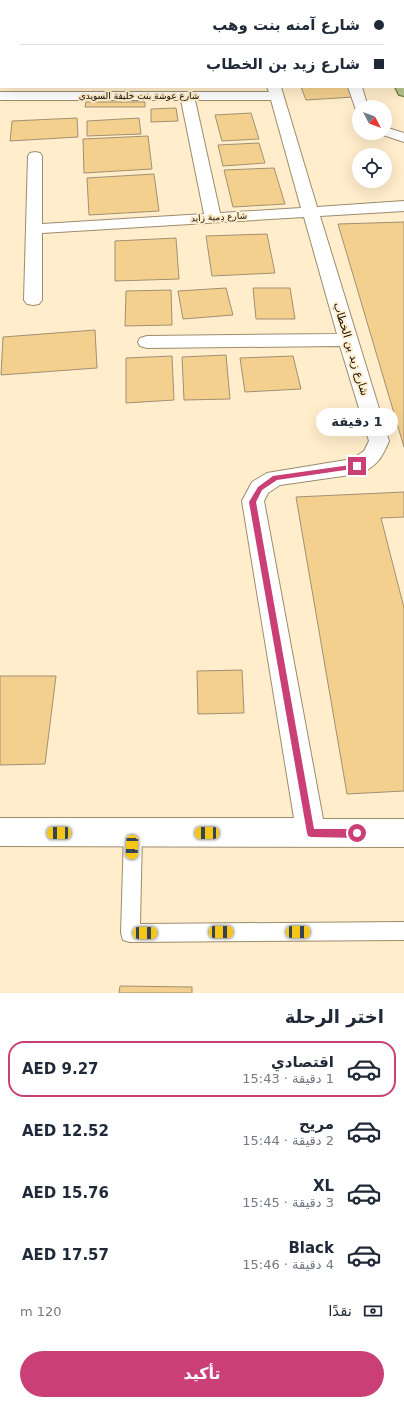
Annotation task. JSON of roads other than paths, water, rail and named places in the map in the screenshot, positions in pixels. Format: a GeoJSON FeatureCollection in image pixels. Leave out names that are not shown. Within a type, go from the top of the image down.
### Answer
{"type":"FeatureCollection","features":[{"type":"Feature","properties":{"kind":"street"},"geometry":{"type":"LineString","coordinates":[[355,88],[359,100]]}},
{"type":"Feature","properties":{"kind":"street","name":"شارع عوشة بنت خليفة السويدي"},"geometry":{"type":"LineString","coordinates":[[0,96],[187,96],[276,92]]}},
{"type":"Feature","properties":{"kind":"street","name":"شارع زيد بن الخطاب"},"geometry":{"type":"LineString","coordinates":[[276,92],[379,441],[373,455],[357,466],[276,478],[260,488],[253,502],[311,833]]}},
{"type":"Feature","properties":{"kind":"street"},"geometry":{"type":"LineString","coordinates":[[187,96],[213,218]]}},
{"type":"Feature","properties":{"kind":"street"},"geometry":{"type":"LineString","coordinates":[[33,300],[35,156]]}},
{"type":"Feature","properties":{"kind":"street","name":"شارع دِمية زايد"},"geometry":{"type":"LineString","coordinates":[[35,229],[404,206]]}},
{"type":"Feature","properties":{"kind":"street"},"geometry":{"type":"LineString","coordinates":[[147,342],[348,340]]}},
{"type":"Feature","properties":{"kind":"street"},"geometry":{"type":"LineString","coordinates":[[0,832],[404,834]]}},
{"type":"Feature","properties":{"kind":"lane"},"geometry":{"type":"LineString","coordinates":[[133,833],[130,933],[404,931]]}}]}
